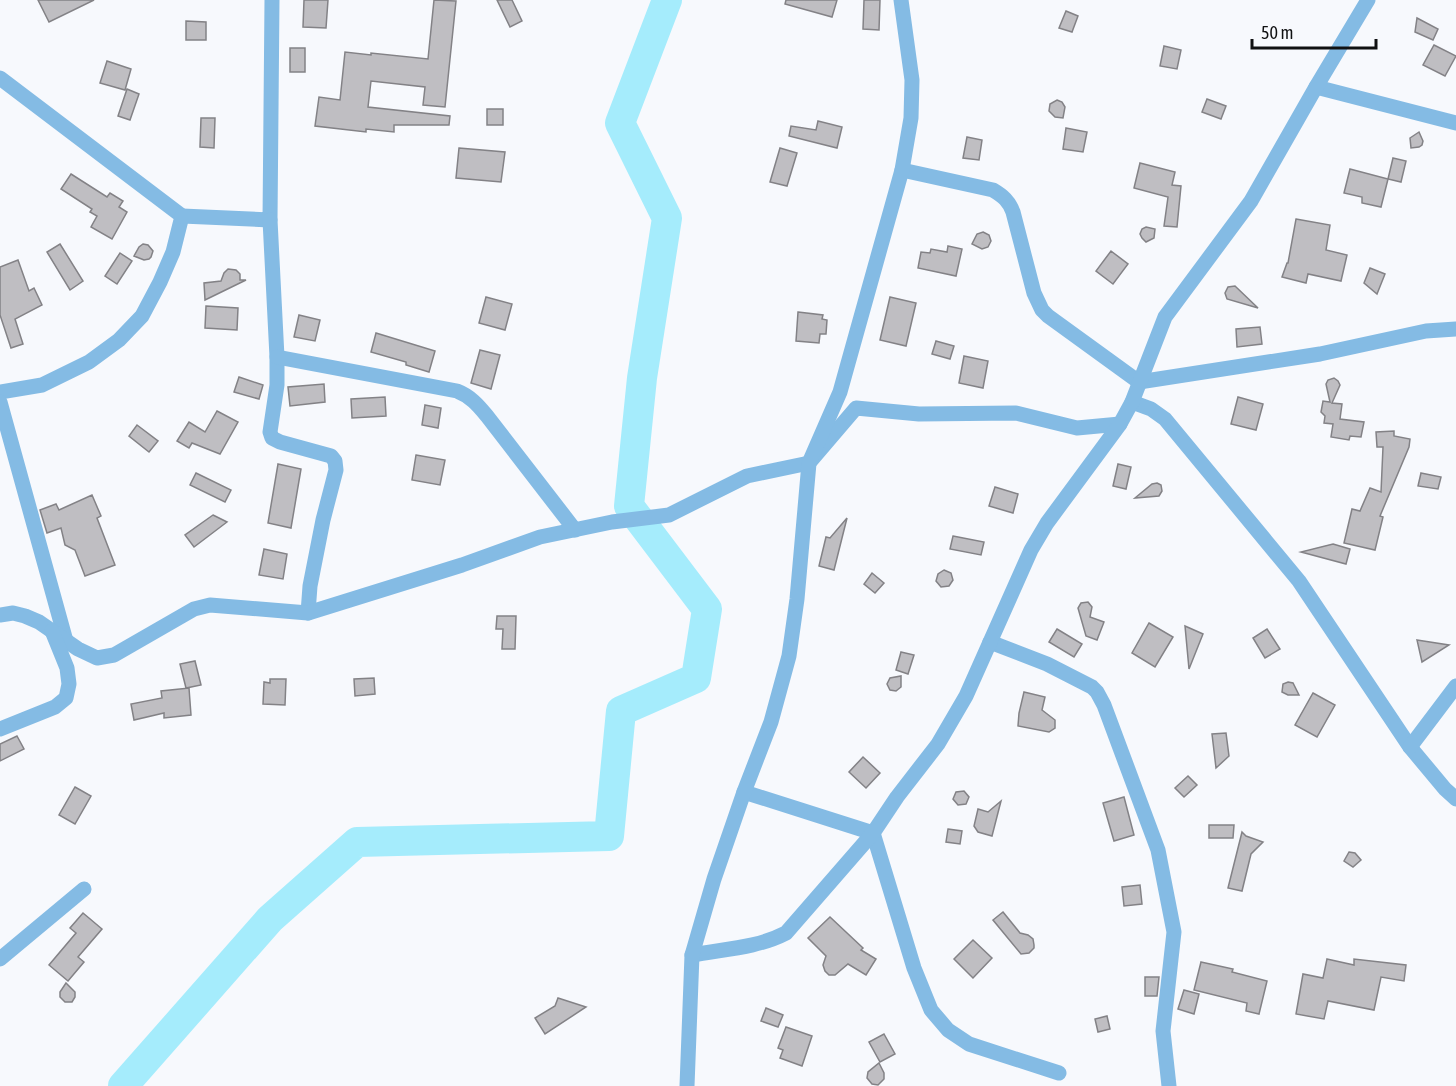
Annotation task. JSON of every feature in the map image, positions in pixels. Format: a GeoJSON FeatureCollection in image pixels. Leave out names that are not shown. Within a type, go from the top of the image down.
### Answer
{"type":"FeatureCollection","features":[{"type":"Feature","properties":{"kind":"street"},"geometry":{"type":"LineString","coordinates":[[272,0],[270,220],[277,385],[270,432],[273,438],[280,442],[331,456],[335,461],[336,470],[310,586],[308,613]]}},
{"type":"Feature","properties":{"kind":"street"},"geometry":{"type":"LineString","coordinates":[[687,1086],[692,955],[714,879],[771,722],[789,656],[797,599],[809,463],[840,392],[902,170],[911,118],[912,80],[901,0]]}},
{"type":"Feature","properties":{"kind":"street"},"geometry":{"type":"LineString","coordinates":[[692,955],[760,944],[786,933],[873,833],[897,797],[938,744],[966,696],[1031,550],[1047,523],[1120,424],[1132,402],[1166,317],[1251,201],[1368,0]]}},
{"type":"Feature","properties":{"kind":"street"},"geometry":{"type":"LineString","coordinates":[[0,78],[182,216],[270,220]]}},
{"type":"Feature","properties":{"kind":"street"},"geometry":{"type":"LineString","coordinates":[[1316,87],[1456,123]]}},
{"type":"Feature","properties":{"kind":"street"},"geometry":{"type":"LineString","coordinates":[[902,170],[993,190],[1010,202],[1034,293],[1042,310],[1139,382],[1320,354],[1426,331],[1456,328]]}},
{"type":"Feature","properties":{"kind":"street"},"geometry":{"type":"LineString","coordinates":[[0,392],[42,385],[89,362],[119,340],[142,315],[160,282],[173,252],[182,216]]}},
{"type":"Feature","properties":{"kind":"street"},"geometry":{"type":"LineString","coordinates":[[277,357],[457,391],[466,395],[487,416],[575,530]]}},
{"type":"Feature","properties":{"kind":"street"},"geometry":{"type":"LineString","coordinates":[[0,402],[66,641]]}},
{"type":"Feature","properties":{"kind":"street"},"geometry":{"type":"LineString","coordinates":[[1132,402],[1151,409],[1169,423],[1299,581],[1410,747],[1456,799]]}},
{"type":"Feature","properties":{"kind":"street"},"geometry":{"type":"LineString","coordinates":[[0,615],[13,613],[25,616],[39,622],[78,650],[97,658],[104,658],[114,655],[194,609],[210,605],[308,613],[462,565],[540,537],[612,522],[669,515],[747,476],[809,463],[856,408],[919,414],[1016,413],[1077,428],[1120,424]]}},
{"type":"Feature","properties":{"kind":"street"},"geometry":{"type":"LineString","coordinates":[[0,729],[55,707],[66,698],[69,684],[67,668],[52,631]]}},
{"type":"Feature","properties":{"kind":"street"},"geometry":{"type":"LineString","coordinates":[[990,642],[1047,664],[1092,687],[1104,705],[1158,850],[1174,932],[1162,1031],[1169,1086]]}},
{"type":"Feature","properties":{"kind":"street"},"geometry":{"type":"LineString","coordinates":[[1410,747],[1456,686]]}},
{"type":"Feature","properties":{"kind":"street"},"geometry":{"type":"LineString","coordinates":[[744,792],[873,833]]}},
{"type":"Feature","properties":{"kind":"street"},"geometry":{"type":"LineString","coordinates":[[873,833],[914,968],[931,1010],[948,1030],[969,1044],[1059,1072]]}},
{"type":"Feature","properties":{"kind":"street"},"geometry":{"type":"LineString","coordinates":[[0,959],[84,889]]}},
{"type":"Feature","properties":{"kind":"building"},"geometry":{"type":"Polygon","coordinates":[[[38,0],[94,0],[49,22],[38,0]]]}},
{"type":"Feature","properties":{"kind":"building"},"geometry":{"type":"Polygon","coordinates":[[[304,0],[328,0],[326,28],[303,27],[304,0]]]}},
{"type":"Feature","properties":{"kind":"building"},"geometry":{"type":"Polygon","coordinates":[[[434,0],[456,1],[445,107],[423,105],[425,87],[371,81],[368,107],[450,116],[449,125],[394,125],[394,132],[366,129],[366,132],[315,126],[319,97],[340,100],[345,52],[428,59],[434,0]]]}},
{"type":"Feature","properties":{"kind":"building"},"geometry":{"type":"Polygon","coordinates":[[[497,0],[512,0],[522,21],[510,27],[497,0]]]}},
{"type":"Feature","properties":{"kind":"building"},"geometry":{"type":"Polygon","coordinates":[[[786,0],[837,0],[832,17],[785,4],[786,0]]]}},
{"type":"Feature","properties":{"kind":"building"},"geometry":{"type":"Polygon","coordinates":[[[864,0],[880,0],[879,30],[863,29],[864,0]]]}},
{"type":"Feature","properties":{"kind":"building"},"geometry":{"type":"Polygon","coordinates":[[[1066,11],[1078,16],[1072,32],[1059,28],[1066,11]]]}},
{"type":"Feature","properties":{"kind":"building"},"geometry":{"type":"Polygon","coordinates":[[[1417,18],[1438,29],[1433,40],[1415,32],[1417,18]]]}},
{"type":"Feature","properties":{"kind":"building"},"geometry":{"type":"Polygon","coordinates":[[[186,21],[206,22],[206,40],[186,40],[186,21]]]}},
{"type":"Feature","properties":{"kind":"building"},"geometry":{"type":"Polygon","coordinates":[[[1434,45],[1456,56],[1445,76],[1423,65],[1434,45]]]}},
{"type":"Feature","properties":{"kind":"building"},"geometry":{"type":"Polygon","coordinates":[[[1164,46],[1181,50],[1177,69],[1160,66],[1164,46]]]}},
{"type":"Feature","properties":{"kind":"building"},"geometry":{"type":"Polygon","coordinates":[[[290,48],[305,48],[305,72],[290,72],[290,48]]]}},
{"type":"Feature","properties":{"kind":"building"},"geometry":{"type":"Polygon","coordinates":[[[107,61],[131,69],[125,90],[100,83],[107,61]]]}},
{"type":"Feature","properties":{"kind":"building"},"geometry":{"type":"Polygon","coordinates":[[[127,89],[139,94],[130,120],[118,116],[127,89]]]}},
{"type":"Feature","properties":{"kind":"building"},"geometry":{"type":"Polygon","coordinates":[[[1207,99],[1226,106],[1221,119],[1202,112],[1207,99]]]}},
{"type":"Feature","properties":{"kind":"building"},"geometry":{"type":"Polygon","coordinates":[[[1057,100],[1065,107],[1063,118],[1055,117],[1049,111],[1050,104],[1057,100]]]}},
{"type":"Feature","properties":{"kind":"building"},"geometry":{"type":"Polygon","coordinates":[[[487,109],[503,109],[503,125],[487,125],[487,109]]]}},
{"type":"Feature","properties":{"kind":"building"},"geometry":{"type":"Polygon","coordinates":[[[201,118],[215,118],[214,148],[200,147],[201,118]]]}},
{"type":"Feature","properties":{"kind":"building"},"geometry":{"type":"Polygon","coordinates":[[[818,121],[842,127],[837,148],[789,136],[791,126],[816,130],[818,121]]]}},
{"type":"Feature","properties":{"kind":"building"},"geometry":{"type":"Polygon","coordinates":[[[1066,128],[1087,132],[1083,152],[1063,149],[1066,128]]]}},
{"type":"Feature","properties":{"kind":"building"},"geometry":{"type":"Polygon","coordinates":[[[1419,132],[1423,141],[1422,145],[1411,148],[1410,138],[1419,132]]]}},
{"type":"Feature","properties":{"kind":"building"},"geometry":{"type":"Polygon","coordinates":[[[967,137],[982,140],[979,160],[963,158],[967,137]]]}},
{"type":"Feature","properties":{"kind":"building"},"geometry":{"type":"Polygon","coordinates":[[[459,148],[505,152],[501,182],[456,178],[459,148]]]}},
{"type":"Feature","properties":{"kind":"building"},"geometry":{"type":"Polygon","coordinates":[[[780,148],[797,153],[787,186],[770,182],[780,148]]]}},
{"type":"Feature","properties":{"kind":"building"},"geometry":{"type":"Polygon","coordinates":[[[1393,158],[1406,161],[1401,182],[1388,179],[1393,158]]]}},
{"type":"Feature","properties":{"kind":"building"},"geometry":{"type":"Polygon","coordinates":[[[1140,163],[1175,172],[1172,185],[1181,186],[1177,227],[1164,226],[1168,197],[1134,188],[1140,163]]]}},
{"type":"Feature","properties":{"kind":"building"},"geometry":{"type":"Polygon","coordinates":[[[1350,169],[1388,179],[1381,207],[1362,203],[1362,197],[1344,193],[1350,169]]]}},
{"type":"Feature","properties":{"kind":"building"},"geometry":{"type":"Polygon","coordinates":[[[71,174],[107,197],[110,193],[123,201],[119,207],[127,212],[112,239],[91,227],[97,216],[90,212],[92,209],[61,189],[71,174]]]}},
{"type":"Feature","properties":{"kind":"building"},"geometry":{"type":"Polygon","coordinates":[[[1296,219],[1330,225],[1326,250],[1347,255],[1341,281],[1308,274],[1306,283],[1282,277],[1288,263],[1296,219]]]}},
{"type":"Feature","properties":{"kind":"building"},"geometry":{"type":"Polygon","coordinates":[[[1146,227],[1155,229],[1154,238],[1146,242],[1140,234],[1146,227]]]}},
{"type":"Feature","properties":{"kind":"building"},"geometry":{"type":"Polygon","coordinates":[[[983,232],[989,235],[991,241],[988,247],[982,249],[972,244],[977,234],[983,232]]]}},
{"type":"Feature","properties":{"kind":"building"},"geometry":{"type":"Polygon","coordinates":[[[60,244],[83,281],[70,290],[47,252],[60,244]]]}},
{"type":"Feature","properties":{"kind":"building"},"geometry":{"type":"Polygon","coordinates":[[[143,244],[148,245],[153,251],[149,259],[144,260],[134,256],[143,244]]]}},
{"type":"Feature","properties":{"kind":"building"},"geometry":{"type":"Polygon","coordinates":[[[948,246],[962,249],[956,276],[918,268],[921,252],[930,253],[931,249],[947,252],[948,246]]]}},
{"type":"Feature","properties":{"kind":"building"},"geometry":{"type":"Polygon","coordinates":[[[1111,251],[1128,264],[1113,284],[1096,271],[1111,251]]]}},
{"type":"Feature","properties":{"kind":"building"},"geometry":{"type":"Polygon","coordinates":[[[120,253],[132,261],[117,284],[105,276],[120,253]]]}},
{"type":"Feature","properties":{"kind":"building"},"geometry":{"type":"Polygon","coordinates":[[[18,260],[29,291],[34,288],[42,305],[15,319],[23,344],[11,348],[0,315],[0,267],[18,260]]]}},
{"type":"Feature","properties":{"kind":"building"},"geometry":{"type":"Polygon","coordinates":[[[1370,268],[1385,274],[1377,294],[1364,283],[1370,268]]]}},
{"type":"Feature","properties":{"kind":"building"},"geometry":{"type":"Polygon","coordinates":[[[228,269],[236,270],[240,274],[240,280],[246,280],[205,300],[204,283],[221,281],[228,269]]]}},
{"type":"Feature","properties":{"kind":"building"},"geometry":{"type":"Polygon","coordinates":[[[1235,286],[1258,308],[1227,299],[1225,293],[1228,287],[1235,286]]]}},
{"type":"Feature","properties":{"kind":"building"},"geometry":{"type":"Polygon","coordinates":[[[486,297],[512,304],[505,330],[479,323],[486,297]]]}},
{"type":"Feature","properties":{"kind":"building"},"geometry":{"type":"Polygon","coordinates":[[[890,297],[916,303],[906,346],[880,340],[890,297]]]}},
{"type":"Feature","properties":{"kind":"building"},"geometry":{"type":"Polygon","coordinates":[[[206,306],[238,308],[237,330],[205,328],[206,306]]]}},
{"type":"Feature","properties":{"kind":"building"},"geometry":{"type":"Polygon","coordinates":[[[798,312],[823,315],[822,319],[827,320],[826,334],[820,334],[819,343],[796,341],[798,312]]]}},
{"type":"Feature","properties":{"kind":"building"},"geometry":{"type":"Polygon","coordinates":[[[299,315],[320,320],[315,341],[294,337],[299,315]]]}},
{"type":"Feature","properties":{"kind":"building"},"geometry":{"type":"Polygon","coordinates":[[[1260,327],[1262,344],[1237,347],[1236,329],[1260,327]]]}},
{"type":"Feature","properties":{"kind":"building"},"geometry":{"type":"Polygon","coordinates":[[[376,333],[435,351],[429,372],[406,365],[406,362],[371,352],[376,333]]]}},
{"type":"Feature","properties":{"kind":"building"},"geometry":{"type":"Polygon","coordinates":[[[936,341],[954,346],[950,359],[932,354],[936,341]]]}},
{"type":"Feature","properties":{"kind":"building"},"geometry":{"type":"Polygon","coordinates":[[[480,350],[500,355],[491,389],[471,383],[480,350]]]}},
{"type":"Feature","properties":{"kind":"building"},"geometry":{"type":"Polygon","coordinates":[[[964,356],[988,361],[983,388],[959,383],[964,356]]]}},
{"type":"Feature","properties":{"kind":"building"},"geometry":{"type":"Polygon","coordinates":[[[239,377],[263,385],[259,399],[234,392],[239,377]]]}},
{"type":"Feature","properties":{"kind":"building"},"geometry":{"type":"Polygon","coordinates":[[[1334,378],[1340,385],[1332,403],[1342,404],[1340,419],[1364,422],[1361,437],[1350,436],[1349,440],[1331,437],[1333,424],[1324,423],[1325,416],[1321,412],[1323,401],[1330,402],[1326,384],[1328,380],[1334,378]]]}},
{"type":"Feature","properties":{"kind":"building"},"geometry":{"type":"Polygon","coordinates":[[[324,384],[325,402],[290,406],[288,387],[324,384]]]}},
{"type":"Feature","properties":{"kind":"building"},"geometry":{"type":"Polygon","coordinates":[[[385,397],[386,416],[352,418],[351,399],[385,397]]]}},
{"type":"Feature","properties":{"kind":"building"},"geometry":{"type":"Polygon","coordinates":[[[1238,397],[1263,404],[1256,430],[1231,424],[1238,397]]]}},
{"type":"Feature","properties":{"kind":"building"},"geometry":{"type":"Polygon","coordinates":[[[425,405],[441,408],[438,428],[422,425],[425,405]]]}},
{"type":"Feature","properties":{"kind":"building"},"geometry":{"type":"Polygon","coordinates":[[[217,411],[238,422],[220,454],[192,443],[189,448],[177,441],[189,422],[205,432],[217,411]]]}},
{"type":"Feature","properties":{"kind":"building"},"geometry":{"type":"Polygon","coordinates":[[[137,425],[158,441],[149,452],[129,436],[137,425]]]}},
{"type":"Feature","properties":{"kind":"building"},"geometry":{"type":"Polygon","coordinates":[[[1394,431],[1394,436],[1410,439],[1409,447],[1380,516],[1383,517],[1375,550],[1344,543],[1352,509],[1360,511],[1370,488],[1381,492],[1383,447],[1377,447],[1376,432],[1394,431]]]}},
{"type":"Feature","properties":{"kind":"building"},"geometry":{"type":"Polygon","coordinates":[[[416,455],[445,460],[440,485],[412,480],[416,455]]]}},
{"type":"Feature","properties":{"kind":"building"},"geometry":{"type":"Polygon","coordinates":[[[278,464],[301,469],[291,528],[268,523],[278,464]]]}},
{"type":"Feature","properties":{"kind":"building"},"geometry":{"type":"Polygon","coordinates":[[[1118,464],[1131,467],[1126,489],[1113,486],[1118,464]]]}},
{"type":"Feature","properties":{"kind":"building"},"geometry":{"type":"Polygon","coordinates":[[[196,473],[231,490],[225,502],[190,485],[196,473]]]}},
{"type":"Feature","properties":{"kind":"building"},"geometry":{"type":"Polygon","coordinates":[[[1421,473],[1441,477],[1438,489],[1418,486],[1421,473]]]}},
{"type":"Feature","properties":{"kind":"building"},"geometry":{"type":"Polygon","coordinates":[[[1152,484],[1161,485],[1162,491],[1159,496],[1135,498],[1152,484]]]}},
{"type":"Feature","properties":{"kind":"building"},"geometry":{"type":"Polygon","coordinates":[[[995,487],[1018,494],[1013,513],[989,506],[995,487]]]}},
{"type":"Feature","properties":{"kind":"building"},"geometry":{"type":"Polygon","coordinates":[[[92,495],[101,516],[97,518],[115,565],[85,576],[75,550],[65,545],[61,528],[47,533],[40,510],[56,504],[59,510],[92,495]]]}},
{"type":"Feature","properties":{"kind":"building"},"geometry":{"type":"Polygon","coordinates":[[[213,515],[227,522],[194,547],[185,535],[213,515]]]}},
{"type":"Feature","properties":{"kind":"building"},"geometry":{"type":"Polygon","coordinates":[[[847,518],[834,570],[819,566],[826,537],[830,538],[847,518]]]}},
{"type":"Feature","properties":{"kind":"building"},"geometry":{"type":"Polygon","coordinates":[[[953,536],[984,542],[981,555],[950,549],[953,536]]]}},
{"type":"Feature","properties":{"kind":"building"},"geometry":{"type":"Polygon","coordinates":[[[1333,544],[1350,549],[1346,564],[1301,552],[1333,544]]]}},
{"type":"Feature","properties":{"kind":"building"},"geometry":{"type":"Polygon","coordinates":[[[264,549],[287,554],[283,579],[259,575],[264,549]]]}},
{"type":"Feature","properties":{"kind":"building"},"geometry":{"type":"Polygon","coordinates":[[[944,570],[951,573],[953,580],[949,586],[941,587],[936,581],[938,574],[944,570]]]}},
{"type":"Feature","properties":{"kind":"building"},"geometry":{"type":"Polygon","coordinates":[[[872,573],[884,583],[875,593],[864,584],[872,573]]]}},
{"type":"Feature","properties":{"kind":"building"},"geometry":{"type":"Polygon","coordinates":[[[1088,602],[1092,607],[1090,617],[1104,622],[1097,640],[1086,636],[1078,608],[1081,603],[1088,602]]]}},
{"type":"Feature","properties":{"kind":"building"},"geometry":{"type":"Polygon","coordinates":[[[497,616],[516,616],[515,649],[502,649],[503,629],[496,629],[497,616]]]}},
{"type":"Feature","properties":{"kind":"building"},"geometry":{"type":"Polygon","coordinates":[[[1149,623],[1173,637],[1155,667],[1132,653],[1149,623]]]}},
{"type":"Feature","properties":{"kind":"building"},"geometry":{"type":"Polygon","coordinates":[[[1185,626],[1203,634],[1189,669],[1185,626]]]}},
{"type":"Feature","properties":{"kind":"building"},"geometry":{"type":"Polygon","coordinates":[[[1057,629],[1082,644],[1074,657],[1049,642],[1057,629]]]}},
{"type":"Feature","properties":{"kind":"building"},"geometry":{"type":"Polygon","coordinates":[[[1267,629],[1280,649],[1265,658],[1253,638],[1267,629]]]}},
{"type":"Feature","properties":{"kind":"building"},"geometry":{"type":"Polygon","coordinates":[[[1417,640],[1449,645],[1422,662],[1417,640]]]}},
{"type":"Feature","properties":{"kind":"building"},"geometry":{"type":"Polygon","coordinates":[[[901,652],[914,655],[908,674],[896,670],[901,652]]]}},
{"type":"Feature","properties":{"kind":"building"},"geometry":{"type":"Polygon","coordinates":[[[195,661],[201,685],[186,688],[180,664],[195,661]]]}},
{"type":"Feature","properties":{"kind":"building"},"geometry":{"type":"Polygon","coordinates":[[[901,676],[901,687],[896,691],[890,690],[887,684],[890,678],[901,676]]]}},
{"type":"Feature","properties":{"kind":"building"},"geometry":{"type":"Polygon","coordinates":[[[374,678],[375,694],[355,696],[354,679],[374,678]]]}},
{"type":"Feature","properties":{"kind":"building"},"geometry":{"type":"Polygon","coordinates":[[[270,679],[286,679],[285,705],[263,704],[264,682],[270,683],[270,679]]]}},
{"type":"Feature","properties":{"kind":"building"},"geometry":{"type":"Polygon","coordinates":[[[1293,683],[1299,695],[1288,695],[1282,692],[1283,684],[1293,683]]]}},
{"type":"Feature","properties":{"kind":"building"},"geometry":{"type":"Polygon","coordinates":[[[189,688],[191,715],[164,718],[164,713],[134,720],[131,704],[162,698],[161,691],[189,688]]]}},
{"type":"Feature","properties":{"kind":"building"},"geometry":{"type":"Polygon","coordinates":[[[1024,692],[1045,697],[1042,710],[1055,720],[1055,728],[1049,732],[1018,726],[1024,692]]]}},
{"type":"Feature","properties":{"kind":"building"},"geometry":{"type":"Polygon","coordinates":[[[1313,693],[1335,705],[1317,737],[1295,725],[1313,693]]]}},
{"type":"Feature","properties":{"kind":"building"},"geometry":{"type":"Polygon","coordinates":[[[1226,733],[1229,756],[1216,768],[1212,734],[1226,733]]]}},
{"type":"Feature","properties":{"kind":"building"},"geometry":{"type":"Polygon","coordinates":[[[17,736],[24,749],[0,761],[0,744],[17,736]]]}},
{"type":"Feature","properties":{"kind":"building"},"geometry":{"type":"Polygon","coordinates":[[[863,757],[880,773],[866,788],[849,772],[863,757]]]}},
{"type":"Feature","properties":{"kind":"building"},"geometry":{"type":"Polygon","coordinates":[[[1188,776],[1197,785],[1184,797],[1175,788],[1188,776]]]}},
{"type":"Feature","properties":{"kind":"building"},"geometry":{"type":"Polygon","coordinates":[[[75,787],[91,796],[75,824],[59,815],[75,787]]]}},
{"type":"Feature","properties":{"kind":"building"},"geometry":{"type":"Polygon","coordinates":[[[964,791],[969,797],[966,804],[958,805],[953,799],[956,792],[964,791]]]}},
{"type":"Feature","properties":{"kind":"building"},"geometry":{"type":"Polygon","coordinates":[[[1124,797],[1134,835],[1114,841],[1103,803],[1124,797]]]}},
{"type":"Feature","properties":{"kind":"building"},"geometry":{"type":"Polygon","coordinates":[[[1001,801],[992,836],[978,832],[974,826],[978,809],[988,812],[1001,801]]]}},
{"type":"Feature","properties":{"kind":"building"},"geometry":{"type":"Polygon","coordinates":[[[1209,825],[1234,825],[1233,838],[1209,838],[1209,825]]]}},
{"type":"Feature","properties":{"kind":"building"},"geometry":{"type":"Polygon","coordinates":[[[948,829],[962,831],[960,844],[946,842],[948,829]]]}},
{"type":"Feature","properties":{"kind":"building"},"geometry":{"type":"Polygon","coordinates":[[[1242,832],[1246,836],[1263,842],[1251,854],[1242,891],[1228,888],[1242,832]]]}},
{"type":"Feature","properties":{"kind":"building"},"geometry":{"type":"Polygon","coordinates":[[[1349,852],[1355,853],[1361,860],[1353,867],[1344,861],[1349,852]]]}},
{"type":"Feature","properties":{"kind":"building"},"geometry":{"type":"Polygon","coordinates":[[[1140,885],[1142,904],[1124,906],[1122,887],[1140,885]]]}},
{"type":"Feature","properties":{"kind":"building"},"geometry":{"type":"Polygon","coordinates":[[[1003,912],[1020,933],[1033,939],[1034,948],[1029,953],[1021,954],[993,920],[1003,912]]]}},
{"type":"Feature","properties":{"kind":"building"},"geometry":{"type":"Polygon","coordinates":[[[83,913],[102,929],[78,957],[84,962],[68,981],[49,965],[76,933],[70,928],[83,913]]]}},
{"type":"Feature","properties":{"kind":"building"},"geometry":{"type":"Polygon","coordinates":[[[830,917],[863,948],[861,950],[876,959],[866,975],[848,964],[835,975],[829,975],[825,971],[823,965],[826,956],[808,938],[830,917]]]}},
{"type":"Feature","properties":{"kind":"building"},"geometry":{"type":"Polygon","coordinates":[[[973,940],[992,958],[973,978],[954,959],[973,940]]]}},
{"type":"Feature","properties":{"kind":"building"},"geometry":{"type":"Polygon","coordinates":[[[1327,959],[1354,965],[1354,959],[1406,965],[1404,981],[1381,977],[1374,1010],[1328,1001],[1324,1019],[1296,1014],[1303,974],[1323,978],[1327,959]]]}},
{"type":"Feature","properties":{"kind":"building"},"geometry":{"type":"Polygon","coordinates":[[[1201,962],[1233,969],[1232,972],[1267,981],[1259,1014],[1246,1011],[1247,1003],[1194,990],[1201,962]]]}},
{"type":"Feature","properties":{"kind":"building"},"geometry":{"type":"Polygon","coordinates":[[[1145,977],[1159,977],[1157,996],[1145,996],[1145,977]]]}},
{"type":"Feature","properties":{"kind":"building"},"geometry":{"type":"Polygon","coordinates":[[[66,983],[75,992],[72,1002],[65,1002],[60,997],[60,992],[66,983]]]}},
{"type":"Feature","properties":{"kind":"building"},"geometry":{"type":"Polygon","coordinates":[[[1184,990],[1199,994],[1194,1014],[1178,1009],[1184,990]]]}},
{"type":"Feature","properties":{"kind":"building"},"geometry":{"type":"Polygon","coordinates":[[[558,998],[586,1007],[545,1034],[535,1018],[555,1006],[558,998]]]}},
{"type":"Feature","properties":{"kind":"building"},"geometry":{"type":"Polygon","coordinates":[[[766,1008],[783,1015],[778,1027],[761,1021],[766,1008]]]}},
{"type":"Feature","properties":{"kind":"building"},"geometry":{"type":"Polygon","coordinates":[[[1107,1016],[1110,1029],[1098,1032],[1095,1019],[1107,1016]]]}},
{"type":"Feature","properties":{"kind":"building"},"geometry":{"type":"Polygon","coordinates":[[[786,1027],[812,1036],[802,1066],[780,1058],[783,1050],[778,1048],[786,1027]]]}},
{"type":"Feature","properties":{"kind":"building"},"geometry":{"type":"Polygon","coordinates":[[[884,1034],[895,1054],[880,1062],[869,1042],[884,1034]]]}},
{"type":"Feature","properties":{"kind":"building"},"geometry":{"type":"Polygon","coordinates":[[[879,1063],[884,1079],[878,1085],[872,1084],[867,1078],[868,1072],[879,1063]]]}},
{"type":"Feature","properties":{"kind":"waterway"},"geometry":{"type":"LineString","coordinates":[[123,1086],[270,919],[357,842],[609,836],[621,711],[696,678],[707,609],[629,506],[642,378],[667,218],[620,123],[667,0]]}}]}
